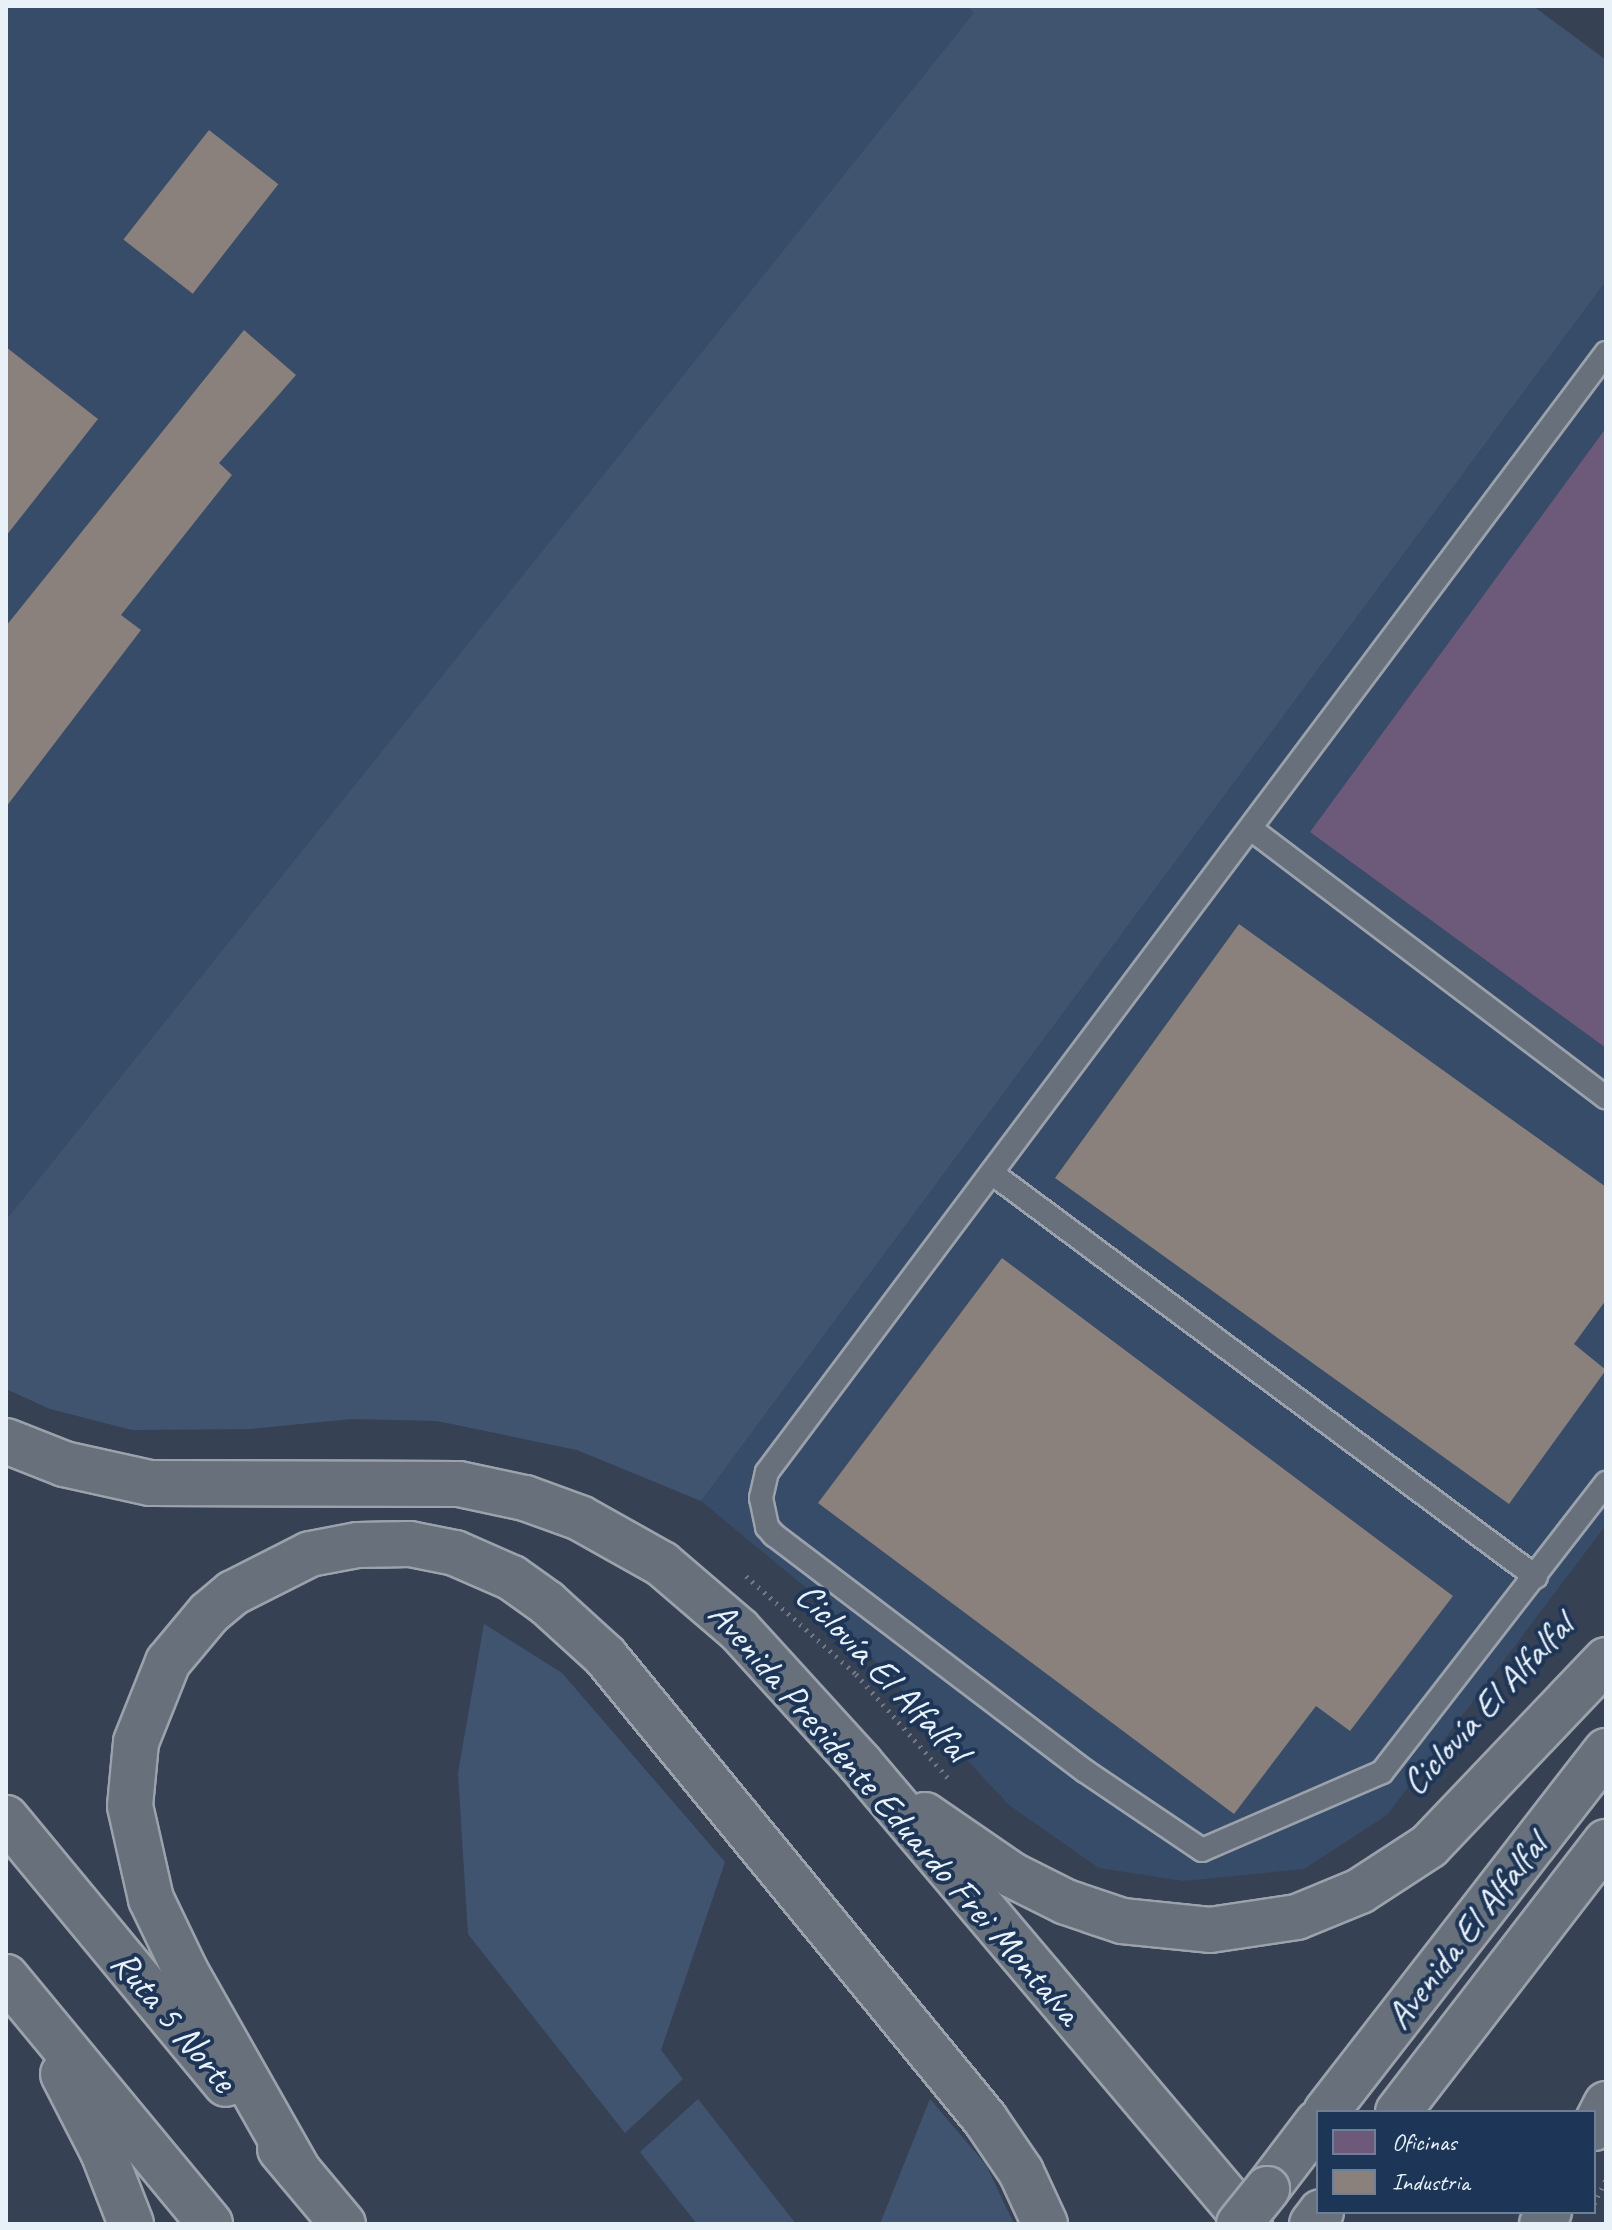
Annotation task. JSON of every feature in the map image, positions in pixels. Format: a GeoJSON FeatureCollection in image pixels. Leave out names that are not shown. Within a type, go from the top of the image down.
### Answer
{"type":"FeatureCollection","features":[{"type":"Feature","properties":{"kind":"main road","name":"Avenida Presidente Eduardo Frei Montalva"},"geometry":{"type":"LineString","coordinates":[[6,1441],[64,1464],[150,1483],[217,1486],[425,1481],[525,1498],[580,1518],[662,1564],[706,1598],[860,1763],[1258,2206]]}},
{"type":"Feature","properties":{"kind":"main road"},"geometry":{"type":"LineString","coordinates":[[298,2170],[185,1970],[151,1899],[130,1806],[136,1742],[168,1662],[209,1613],[233,1593],[310,1554],[358,1545],[410,1544],[455,1553],[512,1578],[547,1603],[605,1656],[985,2119],[1021,2172],[1045,2224]]}},
{"type":"Feature","properties":{"kind":"main road"},"geometry":{"type":"LineString","coordinates":[[860,1763],[983,1856],[1066,1902],[1147,1926],[1210,1930],[1253,1926],[1297,1917],[1350,1896],[1429,1846],[1606,1660]]}},
{"type":"Feature","properties":{"kind":"main road","name":"Avenida El Alfalfal"},"geometry":{"type":"LineString","coordinates":[[1328,2110],[1606,1751]]}},
{"type":"Feature","properties":{"kind":"main road","name":"Ruta 5 Norte"},"geometry":{"type":"LineString","coordinates":[[6,1818],[343,2224]]}},
{"type":"Feature","properties":{"kind":"main road","name":"Avenida El Alfalfal"},"geometry":{"type":"LineString","coordinates":[[1400,2110],[1606,1842]]}},
{"type":"Feature","properties":{"kind":"main road"},"geometry":{"type":"LineString","coordinates":[[17,1991],[103,2152],[131,2224]]}},
{"type":"Feature","properties":{"kind":"main road"},"geometry":{"type":"LineString","coordinates":[[17,1991],[210,2224]]}},
{"type":"Feature","properties":{"kind":"main road"},"geometry":{"type":"LineString","coordinates":[[1596,2124],[1606,2104]]}},
{"type":"Feature","properties":{"kind":"main road"},"geometry":{"type":"LineString","coordinates":[[1239,2224],[1258,2206],[1316,2125]]}},
{"type":"Feature","properties":{"kind":"lane"},"geometry":{"type":"LineString","coordinates":[[1606,353],[767,1472],[761,1498],[767,1527],[774,1535],[1085,1771],[1202,1850],[1382,1772],[1606,1483]]}},
{"type":"Feature","properties":{"kind":"lane"},"geometry":{"type":"LineString","coordinates":[[1251,829],[1606,1097]]}},
{"type":"Feature","properties":{"kind":"lane"},"geometry":{"type":"LineString","coordinates":[[993,1174],[1536,1577]]}},
{"type":"Feature","properties":{"kind":"path","name":"Ciclovía El Alfalfal"},"geometry":{"type":"LineString","coordinates":[[733,1568],[847,1665],[950,1781]]}},
{"type":"Feature","properties":{"kind":"path"},"geometry":{"type":"LineString","coordinates":[[1596,2200],[1606,2179]]}},
{"type":"Feature","properties":{"kind":"shaded area"},"geometry":{"type":"Polygon","coordinates":[[[6,6],[967,6],[975,13],[6,1220],[6,6]]]}},
{"type":"Feature","properties":{"kind":"shaded area"},"geometry":{"type":"Polygon","coordinates":[[[967,6],[1533,6],[1606,60],[1606,281],[701,1501],[577,1450],[437,1421],[352,1419],[250,1429],[132,1430],[50,1409],[6,1389],[6,1220],[974,13],[967,6]]]}},
{"type":"Feature","properties":{"kind":"shaded area"},"geometry":{"type":"Polygon","coordinates":[[[1606,281],[1606,1525],[1387,1815],[1304,1869],[1183,1881],[1099,1868],[1009,1805],[810,1591],[701,1501],[1606,281]]]}},
{"type":"Feature","properties":{"kind":"shaded area"},"geometry":{"type":"Polygon","coordinates":[[[484,1624],[562,1673],[725,1862],[661,2050],[683,2079],[625,2133],[468,1934],[458,1773],[484,1624]]]}},
{"type":"Feature","properties":{"kind":"shaded area"},"geometry":{"type":"Polygon","coordinates":[[[698,2099],[796,2224],[697,2224],[640,2152],[698,2099]]]}},
{"type":"Feature","properties":{"kind":"shaded area"},"geometry":{"type":"Polygon","coordinates":[[[930,2099],[986,2165],[1014,2224],[880,2224],[930,2099]]]}},
{"type":"Feature","properties":{"kind":"building: Oficinas"},"geometry":{"type":"Polygon","coordinates":[[[1606,428],[1606,1048],[1310,832],[1606,428]]]}},
{"type":"Feature","properties":{"kind":"building: Industria"},"geometry":{"type":"Polygon","coordinates":[[[209,130],[278,184],[193,294],[123,240],[209,130]]]}},
{"type":"Feature","properties":{"kind":"building: Industria"},"geometry":{"type":"Polygon","coordinates":[[[244,330],[296,375],[219,463],[232,475],[121,615],[141,630],[6,807],[6,626],[244,330]]]}},
{"type":"Feature","properties":{"kind":"building: Industria"},"geometry":{"type":"Polygon","coordinates":[[[6,347],[98,419],[6,536],[6,347]]]}},
{"type":"Feature","properties":{"kind":"building: Industria"},"geometry":{"type":"Polygon","coordinates":[[[1239,924],[1606,1187],[1606,1300],[1574,1344],[1606,1370],[1509,1504],[1055,1178],[1239,924]]]}},
{"type":"Feature","properties":{"kind":"building: Industria"},"geometry":{"type":"Polygon","coordinates":[[[1002,1258],[1453,1596],[1350,1731],[1316,1706],[1234,1814],[818,1503],[1002,1258]]]}}]}
